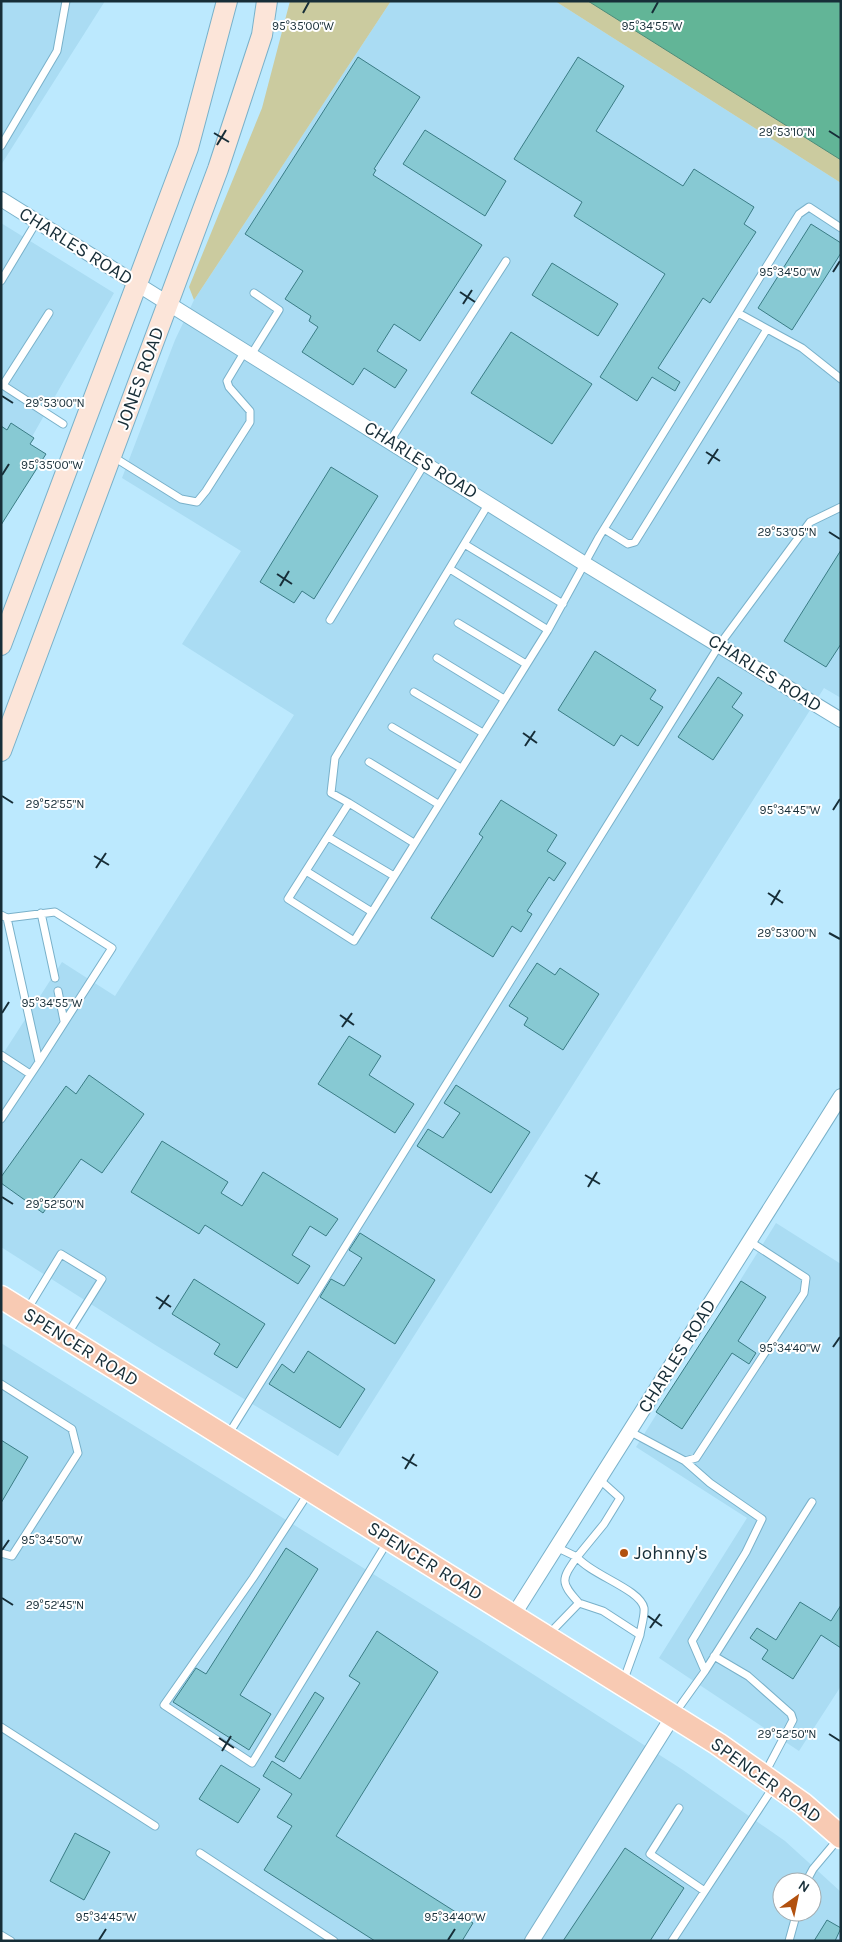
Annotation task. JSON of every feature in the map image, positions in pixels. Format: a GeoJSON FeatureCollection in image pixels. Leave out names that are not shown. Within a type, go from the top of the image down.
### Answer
{"type":"FeatureCollection","features":[{"type":"Feature","properties":{"kind":"main road","name":"JONES ROAD"},"geometry":{"type":"LineString","coordinates":[[1,645],[188,148],[227,1]]}},
{"type":"Feature","properties":{"kind":"main road","name":"JONES ROAD"},"geometry":{"type":"LineString","coordinates":[[1,751],[227,142],[262,35],[267,1]]}},
{"type":"Feature","properties":{"kind":"main road","name":"SPENCER ROAD"},"geometry":{"type":"LineString","coordinates":[[1,1297],[673,1716],[769,1780],[841,1836]]}},
{"type":"Feature","properties":{"kind":"street","name":"CHARLES ROAD"},"geometry":{"type":"LineString","coordinates":[[1,199],[490,502],[586,564],[720,644],[841,720]]}},
{"type":"Feature","properties":{"kind":"street","name":"CHARLES ROAD"},"geometry":{"type":"LineString","coordinates":[[512,1616],[841,1096]]}},
{"type":"Feature","properties":{"kind":"street"},"geometry":{"type":"LineString","coordinates":[[532,1941],[673,1716]]}},
{"type":"Feature","properties":{"kind":"lane"},"geometry":{"type":"LineString","coordinates":[[1,146],[57,51],[66,1]]}},
{"type":"Feature","properties":{"kind":"lane"},"geometry":{"type":"LineString","coordinates":[[349,803],[288,900],[354,941],[548,630],[604,529],[799,214],[809,208],[841,228]]}},
{"type":"Feature","properties":{"kind":"lane"},"geometry":{"type":"LineString","coordinates":[[1,281],[37,221]]}},
{"type":"Feature","properties":{"kind":"lane"},"geometry":{"type":"LineString","coordinates":[[390,441],[506,261]]}},
{"type":"Feature","properties":{"kind":"lane"},"geometry":{"type":"LineString","coordinates":[[111,456],[181,499],[197,502],[250,422],[250,410],[229,387],[227,381],[279,310],[254,294]]}},
{"type":"Feature","properties":{"kind":"lane"},"geometry":{"type":"LineString","coordinates":[[738,312],[802,348],[841,379]]}},
{"type":"Feature","properties":{"kind":"lane"},"geometry":{"type":"LineString","coordinates":[[49,313],[2,384],[64,424]]}},
{"type":"Feature","properties":{"kind":"lane"},"geometry":{"type":"LineString","coordinates":[[604,529],[628,544],[635,542],[767,329]]}},
{"type":"Feature","properties":{"kind":"lane"},"geometry":{"type":"LineString","coordinates":[[330,620],[426,463]]}},
{"type":"Feature","properties":{"kind":"lane"},"geometry":{"type":"LineString","coordinates":[[414,843],[332,793],[335,758],[490,502]]}},
{"type":"Feature","properties":{"kind":"lane"},"geometry":{"type":"LineString","coordinates":[[227,1438],[720,644],[810,522],[841,507]]}},
{"type":"Feature","properties":{"kind":"lane"},"geometry":{"type":"LineString","coordinates":[[466,544],[563,604]]}},
{"type":"Feature","properties":{"kind":"lane"},"geometry":{"type":"LineString","coordinates":[[450,569],[548,630]]}},
{"type":"Feature","properties":{"kind":"lane"},"geometry":{"type":"LineString","coordinates":[[458,623],[526,664]]}},
{"type":"Feature","properties":{"kind":"lane"},"geometry":{"type":"LineString","coordinates":[[437,658],[504,699]]}},
{"type":"Feature","properties":{"kind":"lane"},"geometry":{"type":"LineString","coordinates":[[414,692],[483,733]]}},
{"type":"Feature","properties":{"kind":"lane"},"geometry":{"type":"LineString","coordinates":[[392,726],[461,768]]}},
{"type":"Feature","properties":{"kind":"lane"},"geometry":{"type":"LineString","coordinates":[[369,762],[438,804]]}},
{"type":"Feature","properties":{"kind":"lane"},"geometry":{"type":"LineString","coordinates":[[328,837],[394,876]]}},
{"type":"Feature","properties":{"kind":"lane"},"geometry":{"type":"LineString","coordinates":[[306,872],[372,912]]}},
{"type":"Feature","properties":{"kind":"lane"},"geometry":{"type":"LineString","coordinates":[[1,1119],[39,1062],[112,948],[55,912],[4,917],[39,1062]]}},
{"type":"Feature","properties":{"kind":"lane"},"geometry":{"type":"LineString","coordinates":[[41,913],[55,978]]}},
{"type":"Feature","properties":{"kind":"lane"},"geometry":{"type":"LineString","coordinates":[[58,991],[64,1021]]}},
{"type":"Feature","properties":{"kind":"lane"},"geometry":{"type":"LineString","coordinates":[[1,1055],[30,1074]]}},
{"type":"Feature","properties":{"kind":"lane"},"geometry":{"type":"LineString","coordinates":[[685,1461],[696,1458],[804,1294],[806,1278],[749,1241]]}},
{"type":"Feature","properties":{"kind":"lane"},"geometry":{"type":"LineString","coordinates":[[25,1312],[61,1254],[102,1279],[66,1337]]}},
{"type":"Feature","properties":{"kind":"lane"},"geometry":{"type":"LineString","coordinates":[[1,1384],[72,1429],[78,1453],[12,1556],[1,1553]]}},
{"type":"Feature","properties":{"kind":"lane"},"geometry":{"type":"LineString","coordinates":[[629,1431],[685,1461],[710,1483],[762,1519],[746,1552],[692,1641],[705,1671]]}},
{"type":"Feature","properties":{"kind":"lane"},"geometry":{"type":"LineString","coordinates":[[599,1479],[620,1498],[604,1524],[577,1557],[564,1580],[564,1587],[579,1603],[603,1612],[640,1635]]}},
{"type":"Feature","properties":{"kind":"lane"},"geometry":{"type":"LineString","coordinates":[[310,1490],[253,1578],[164,1705],[252,1763],[390,1539]]}},
{"type":"Feature","properties":{"kind":"lane"},"geometry":{"type":"LineString","coordinates":[[673,1716],[705,1671],[812,1502]]}},
{"type":"Feature","properties":{"kind":"lane"},"geometry":{"type":"LineString","coordinates":[[556,1547],[577,1557],[584,1566],[638,1597],[644,1608],[640,1635],[622,1684]]}},
{"type":"Feature","properties":{"kind":"lane"},"geometry":{"type":"LineString","coordinates":[[546,1637],[579,1603]]}},
{"type":"Feature","properties":{"kind":"lane"},"geometry":{"type":"LineString","coordinates":[[672,1941],[769,1780],[793,1720],[791,1714],[748,1676],[714,1656]]}},
{"type":"Feature","properties":{"kind":"lane"},"geometry":{"type":"LineString","coordinates":[[1,1727],[155,1826]]}},
{"type":"Feature","properties":{"kind":"lane"},"geometry":{"type":"LineString","coordinates":[[679,1808],[650,1854],[704,1890]]}},
{"type":"Feature","properties":{"kind":"lane"},"geometry":{"type":"LineString","coordinates":[[811,1872],[841,1836]]}},
{"type":"Feature","properties":{"kind":"lane"},"geometry":{"type":"LineString","coordinates":[[200,1854],[334,1941]]}},
{"type":"Feature","properties":{"kind":"lane"},"geometry":{"type":"LineString","coordinates":[[789,1941],[794,1922]]}},
{"type":"Feature","properties":{"kind":"lane"},"geometry":{"type":"LineString","coordinates":[[1,1935],[11,1941]]}},
{"type":"Feature","properties":{"kind":"shaded area"},"geometry":{"type":"Polygon","coordinates":[[[1,1],[105,1],[1,165],[1,1]]]}},
{"type":"Feature","properties":{"kind":"shaded area"},"geometry":{"type":"Polygon","coordinates":[[[290,1],[391,1],[194,300],[189,287],[262,108],[290,1]]]}},
{"type":"Feature","properties":{"kind":"shaded area"},"geometry":{"type":"Polygon","coordinates":[[[391,1],[555,1],[841,183],[841,698],[824,688],[338,1456],[157,1346],[1,1247],[1,1057],[62,962],[115,996],[294,715],[182,644],[241,551],[122,478],[175,340],[194,300],[391,1]]]}},
{"type":"Feature","properties":{"kind":"shaded area"},"geometry":{"type":"Polygon","coordinates":[[[555,1],[841,1],[841,183],[555,1]]]}},
{"type":"Feature","properties":{"kind":"shaded area"},"geometry":{"type":"Polygon","coordinates":[[[588,1],[841,1],[841,160],[588,1]]]}},
{"type":"Feature","properties":{"kind":"shaded area"},"geometry":{"type":"Polygon","coordinates":[[[1,223],[114,293],[1,491],[1,223]]]}},
{"type":"Feature","properties":{"kind":"shaded area"},"geometry":{"type":"Polygon","coordinates":[[[776,1223],[841,1264],[841,1686],[799,1751],[659,1658],[747,1518],[636,1447],[776,1223]]]}},
{"type":"Feature","properties":{"kind":"shaded area"},"geometry":{"type":"Polygon","coordinates":[[[1,1343],[481,1641],[683,1770],[785,1841],[819,1872],[772,1872],[772,1922],[822,1922],[822,1875],[841,1892],[841,1941],[1,1941],[1,1343]]]}},
{"type":"Feature","properties":{"kind":"building"},"geometry":{"type":"Polygon","coordinates":[[[358,57],[420,97],[374,169],[376,170],[373,175],[482,245],[420,341],[394,324],[377,351],[407,370],[395,388],[364,368],[353,385],[302,352],[318,327],[309,321],[311,316],[285,299],[303,271],[245,234],[358,57]]]}},
{"type":"Feature","properties":{"kind":"building"},"geometry":{"type":"Polygon","coordinates":[[[578,57],[624,86],[596,131],[683,186],[694,169],[754,207],[744,224],[756,232],[710,303],[703,298],[658,368],[680,382],[675,391],[652,377],[637,401],[600,377],[665,274],[574,216],[582,202],[514,159],[578,57]]]}},
{"type":"Feature","properties":{"kind":"building"},"geometry":{"type":"Polygon","coordinates":[[[425,130],[506,181],[485,216],[403,164],[425,130]]]}},
{"type":"Feature","properties":{"kind":"building"},"geometry":{"type":"Polygon","coordinates":[[[811,224],[841,243],[841,253],[792,330],[758,308],[811,224]]]}},
{"type":"Feature","properties":{"kind":"building"},"geometry":{"type":"Polygon","coordinates":[[[552,263],[618,304],[598,336],[532,295],[552,263]]]}},
{"type":"Feature","properties":{"kind":"building"},"geometry":{"type":"Polygon","coordinates":[[[511,332],[592,384],[552,444],[471,393],[511,332]]]}},
{"type":"Feature","properties":{"kind":"building"},"geometry":{"type":"Polygon","coordinates":[[[11,423],[34,438],[30,444],[46,454],[1,525],[1,426],[7,430],[11,423]]]}},
{"type":"Feature","properties":{"kind":"building"},"geometry":{"type":"Polygon","coordinates":[[[331,467],[378,496],[314,599],[302,591],[294,603],[260,582],[331,467]]]}},
{"type":"Feature","properties":{"kind":"building"},"geometry":{"type":"Polygon","coordinates":[[[841,550],[841,644],[826,667],[784,641],[841,550]]]}},
{"type":"Feature","properties":{"kind":"building"},"geometry":{"type":"Polygon","coordinates":[[[595,651],[656,690],[650,699],[663,707],[638,746],[621,735],[614,746],[558,710],[595,651]]]}},
{"type":"Feature","properties":{"kind":"building"},"geometry":{"type":"Polygon","coordinates":[[[718,677],[742,693],[732,707],[743,715],[713,760],[678,737],[718,677]]]}},
{"type":"Feature","properties":{"kind":"building"},"geometry":{"type":"Polygon","coordinates":[[[501,800],[557,835],[547,851],[566,863],[554,881],[549,877],[527,911],[532,914],[521,932],[512,926],[493,957],[431,918],[483,837],[479,834],[501,800]]]}},
{"type":"Feature","properties":{"kind":"building"},"geometry":{"type":"Polygon","coordinates":[[[537,963],[555,975],[560,968],[599,994],[563,1050],[524,1025],[528,1018],[509,1006],[537,963]]]}},
{"type":"Feature","properties":{"kind":"building"},"geometry":{"type":"Polygon","coordinates":[[[349,1036],[381,1056],[369,1075],[414,1104],[395,1133],[318,1084],[349,1036]]]}},
{"type":"Feature","properties":{"kind":"building"},"geometry":{"type":"Polygon","coordinates":[[[89,1075],[144,1114],[102,1173],[81,1159],[43,1213],[1,1183],[1,1177],[66,1086],[76,1094],[89,1075]]]}},
{"type":"Feature","properties":{"kind":"building"},"geometry":{"type":"Polygon","coordinates":[[[456,1085],[530,1132],[491,1193],[417,1146],[428,1129],[443,1138],[460,1113],[444,1103],[456,1085]]]}},
{"type":"Feature","properties":{"kind":"building"},"geometry":{"type":"Polygon","coordinates":[[[162,1141],[228,1182],[221,1193],[242,1206],[263,1172],[338,1219],[326,1236],[310,1226],[292,1255],[310,1266],[298,1284],[205,1225],[199,1234],[131,1192],[162,1141]]]}},
{"type":"Feature","properties":{"kind":"building"},"geometry":{"type":"Polygon","coordinates":[[[360,1233],[435,1280],[395,1344],[320,1297],[331,1279],[344,1286],[362,1258],[349,1250],[360,1233]]]}},
{"type":"Feature","properties":{"kind":"building"},"geometry":{"type":"Polygon","coordinates":[[[194,1279],[265,1324],[237,1368],[214,1354],[220,1344],[172,1314],[194,1279]]]}},
{"type":"Feature","properties":{"kind":"building"},"geometry":{"type":"Polygon","coordinates":[[[741,1281],[766,1297],[738,1341],[756,1353],[749,1364],[732,1353],[682,1429],[656,1412],[741,1281]]]}},
{"type":"Feature","properties":{"kind":"building"},"geometry":{"type":"Polygon","coordinates":[[[308,1351],[365,1389],[340,1428],[269,1384],[282,1364],[294,1373],[308,1351]]]}},
{"type":"Feature","properties":{"kind":"building"},"geometry":{"type":"Polygon","coordinates":[[[1,1440],[28,1457],[1,1503],[1,1440]]]}},
{"type":"Feature","properties":{"kind":"building"},"geometry":{"type":"Polygon","coordinates":[[[286,1548],[318,1569],[240,1695],[271,1714],[249,1750],[173,1702],[196,1668],[206,1674],[286,1548]]]}},
{"type":"Feature","properties":{"kind":"building"},"geometry":{"type":"Polygon","coordinates":[[[800,1602],[831,1621],[841,1605],[841,1648],[821,1635],[793,1679],[762,1659],[768,1650],[750,1638],[757,1628],[776,1640],[800,1602]]]}},
{"type":"Feature","properties":{"kind":"building"},"geometry":{"type":"Polygon","coordinates":[[[377,1631],[438,1672],[336,1836],[473,1923],[462,1941],[375,1941],[264,1870],[292,1826],[277,1817],[292,1794],[263,1776],[272,1761],[300,1779],[360,1683],[349,1676],[377,1631]]]}},
{"type":"Feature","properties":{"kind":"building"},"geometry":{"type":"Polygon","coordinates":[[[315,1692],[324,1698],[284,1762],[275,1757],[315,1692]]]}},
{"type":"Feature","properties":{"kind":"building"},"geometry":{"type":"Polygon","coordinates":[[[221,1765],[260,1789],[238,1823],[199,1799],[221,1765]]]}},
{"type":"Feature","properties":{"kind":"building"},"geometry":{"type":"Polygon","coordinates":[[[75,1833],[110,1852],[84,1900],[50,1881],[75,1833]]]}},
{"type":"Feature","properties":{"kind":"building"},"geometry":{"type":"Polygon","coordinates":[[[625,1848],[684,1888],[650,1941],[563,1941],[625,1848]]]}},
{"type":"Feature","properties":{"kind":"building"},"geometry":{"type":"Polygon","coordinates":[[[827,1920],[841,1928],[835,1941],[814,1941],[827,1920]]]}},
{"type":"Feature","properties":{"kind":"place","name":"Johnny's"},"geometry":{"type":"Point","coordinates":[624,1553]}}]}
